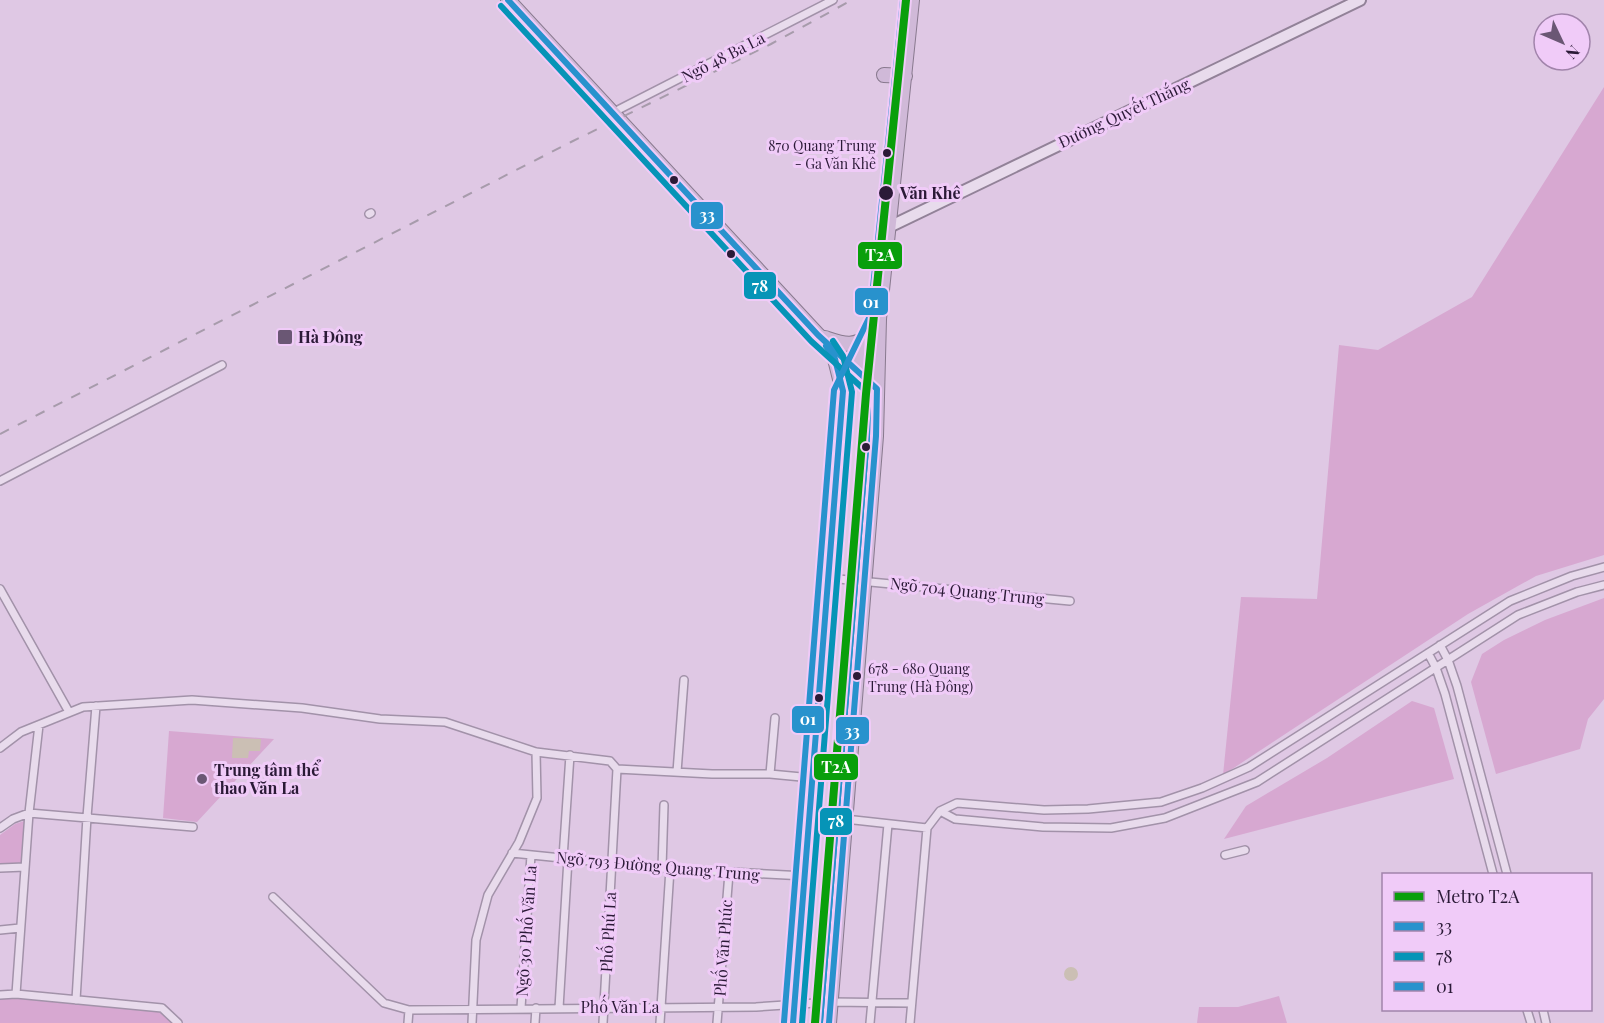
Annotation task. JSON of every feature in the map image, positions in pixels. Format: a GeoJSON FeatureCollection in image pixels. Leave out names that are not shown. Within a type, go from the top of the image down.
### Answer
{"type":"FeatureCollection","features":[{"type":"Feature","properties":{"kind":"highway"},"geometry":{"type":"LineString","coordinates":[[508,0],[818,335],[877,389]]}},
{"type":"Feature","properties":{"kind":"highway"},"geometry":{"type":"LineString","coordinates":[[830,1023],[876,436],[879,319],[912,0]]}},
{"type":"Feature","properties":{"kind":"highway"},"geometry":{"type":"LineString","coordinates":[[884,75],[905,76]]}},
{"type":"Feature","properties":{"kind":"highway"},"geometry":{"type":"LineString","coordinates":[[871,256],[886,257]]}},
{"type":"Feature","properties":{"kind":"highway"},"geometry":{"type":"LineString","coordinates":[[818,335],[838,343],[857,343],[863,340],[879,319]]}},
{"type":"Feature","properties":{"kind":"highway"},"geometry":{"type":"LineString","coordinates":[[843,391],[879,319]]}},
{"type":"Feature","properties":{"kind":"highway"},"geometry":{"type":"LineString","coordinates":[[793,1023],[843,391],[835,359],[818,335]]}},
{"type":"Feature","properties":{"kind":"street","name":"Ngõ 48 Ba La"},"geometry":{"type":"LineString","coordinates":[[612,113],[833,0]]}},
{"type":"Feature","properties":{"kind":"street","name":"Đường Quyết Thắng"},"geometry":{"type":"LineString","coordinates":[[889,226],[1360,0]]}},
{"type":"Feature","properties":{"kind":"street"},"geometry":{"type":"LineString","coordinates":[[0,481],[222,365]]}},
{"type":"Feature","properties":{"kind":"street"},"geometry":{"type":"LineString","coordinates":[[910,1023],[927,828],[940,811],[957,803],[1044,810],[1111,807],[1161,801],[1202,788],[1249,767],[1510,601],[1572,576],[1604,567]]}},
{"type":"Feature","properties":{"kind":"street","name":"Ngõ 704 Quang Trung"},"geometry":{"type":"LineString","coordinates":[[828,578],[1070,601]]}},
{"type":"Feature","properties":{"kind":"street"},"geometry":{"type":"LineString","coordinates":[[940,811],[955,819],[1043,827],[1111,828],[1165,818],[1257,782],[1518,615],[1577,592],[1604,585]]}},
{"type":"Feature","properties":{"kind":"street"},"geometry":{"type":"LineString","coordinates":[[0,589],[69,712]]}},
{"type":"Feature","properties":{"kind":"street"},"geometry":{"type":"LineString","coordinates":[[1440,645],[1457,686],[1507,873]]}},
{"type":"Feature","properties":{"kind":"street"},"geometry":{"type":"LineString","coordinates":[[1428,653],[1445,694],[1492,873]]}},
{"type":"Feature","properties":{"kind":"street"},"geometry":{"type":"LineString","coordinates":[[677,772],[684,680]]}},
{"type":"Feature","properties":{"kind":"street"},"geometry":{"type":"LineString","coordinates":[[0,748],[21,732],[69,712],[96,706],[192,700],[445,722],[536,752],[610,761],[617,769],[770,774],[812,778]]}},
{"type":"Feature","properties":{"kind":"street"},"geometry":{"type":"LineString","coordinates":[[76,999],[96,706]]}},
{"type":"Feature","properties":{"kind":"street"},"geometry":{"type":"LineString","coordinates":[[770,774],[775,718]]}},
{"type":"Feature","properties":{"kind":"street"},"geometry":{"type":"LineString","coordinates":[[16,994],[29,813],[39,725]]}},
{"type":"Feature","properties":{"kind":"street"},"geometry":{"type":"LineString","coordinates":[[472,1023],[476,940],[488,895],[512,853],[537,798],[536,752]]}},
{"type":"Feature","properties":{"kind":"street"},"geometry":{"type":"LineString","coordinates":[[559,1008],[570,755]]}},
{"type":"Feature","properties":{"kind":"street","name":"Phố Phú La"},"geometry":{"type":"LineString","coordinates":[[603,1023],[617,769]]}},
{"type":"Feature","properties":{"kind":"street"},"geometry":{"type":"LineString","coordinates":[[660,1023],[666,868],[664,805]]}},
{"type":"Feature","properties":{"kind":"street"},"geometry":{"type":"LineString","coordinates":[[0,828],[13,819],[29,813],[193,827]]}},
{"type":"Feature","properties":{"kind":"street"},"geometry":{"type":"LineString","coordinates":[[845,819],[927,828]]}},
{"type":"Feature","properties":{"kind":"street"},"geometry":{"type":"LineString","coordinates":[[870,1023],[888,824]]}},
{"type":"Feature","properties":{"kind":"street"},"geometry":{"type":"LineString","coordinates":[[1226,855],[1245,850]]}},
{"type":"Feature","properties":{"kind":"street","name":"Ngõ 793 Đường Quang Trung"},"geometry":{"type":"LineString","coordinates":[[512,853],[729,873],[805,876]]}},
{"type":"Feature","properties":{"kind":"street","name":"Ngõ 30 Phố Văn La"},"geometry":{"type":"LineString","coordinates":[[521,1008],[531,855]]}},
{"type":"Feature","properties":{"kind":"street"},"geometry":{"type":"LineString","coordinates":[[0,868],[25,867]]}},
{"type":"Feature","properties":{"kind":"street","name":"Phố Văn Phúc"},"geometry":{"type":"LineString","coordinates":[[717,1023],[729,873]]}},
{"type":"Feature","properties":{"kind":"street","name":"Phố Văn La"},"geometry":{"type":"LineString","coordinates":[[273,897],[384,1003],[409,1010],[756,1007],[831,1002],[911,1004]]}},
{"type":"Feature","properties":{"kind":"street"},"geometry":{"type":"LineString","coordinates":[[0,930],[20,927]]}},
{"type":"Feature","properties":{"kind":"street"},"geometry":{"type":"LineString","coordinates":[[0,995],[16,994],[162,1008],[178,1023]]}},
{"type":"Feature","properties":{"kind":"street"},"geometry":{"type":"LineString","coordinates":[[535,1023],[536,1008]]}},
{"type":"Feature","properties":{"kind":"street"},"geometry":{"type":"LineString","coordinates":[[408,1023],[409,1010]]}},
{"type":"Feature","properties":{"kind":"shaded area"},"geometry":{"type":"Polygon","coordinates":[[[1604,87],[1604,555],[1536,576],[1468,614],[1223,775],[1241,597],[1317,599],[1339,345],[1378,350],[1472,297],[1604,87]]]}},
{"type":"Feature","properties":{"kind":"shaded area"},"geometry":{"type":"Polygon","coordinates":[[[1604,598],[1604,699],[1588,719],[1580,749],[1496,774],[1471,682],[1482,654],[1504,640],[1545,620],[1604,598]]]}},
{"type":"Feature","properties":{"kind":"shaded area"},"geometry":{"type":"Polygon","coordinates":[[[1412,701],[1434,708],[1454,779],[1224,839],[1246,806],[1327,758],[1412,701]]]}},
{"type":"Feature","properties":{"kind":"shaded area","name":"Trung tâm thể thao Văn La"},"geometry":{"type":"Polygon","coordinates":[[[169,731],[274,739],[197,822],[163,818],[169,731]]]}},
{"type":"Feature","properties":{"kind":"shaded area"},"geometry":{"type":"Polygon","coordinates":[[[233,738],[261,739],[260,751],[249,751],[248,758],[232,758],[233,738]]]}},
{"type":"Feature","properties":{"kind":"shaded area"},"geometry":{"type":"Polygon","coordinates":[[[24,821],[22,863],[0,864],[0,835],[15,824],[24,821]]]}},
{"type":"Feature","properties":{"kind":"shaded area"},"geometry":{"type":"Polygon","coordinates":[[[1068,967],[1074,967],[1078,974],[1074,981],[1068,981],[1064,977],[1064,971],[1068,967]]]}},
{"type":"Feature","properties":{"kind":"shaded area"},"geometry":{"type":"Polygon","coordinates":[[[1279,996],[1287,1023],[1197,1023],[1199,1007],[1238,1007],[1279,996]]]}},
{"type":"Feature","properties":{"kind":"shaded area"},"geometry":{"type":"Polygon","coordinates":[[[14,998],[160,1012],[172,1023],[0,1023],[0,999],[14,998]]]}},
{"type":"Feature","properties":{"kind":"railway"},"geometry":{"type":"LineString","coordinates":[[0,434],[571,142],[771,44],[852,0]]}},
{"type":"Feature","properties":{"kind":"railway"},"geometry":{"type":"LineString","coordinates":[[894,58],[895,110]]}},
{"type":"Feature","properties":{"kind":"metro line","name":"T2A"},"geometry":{"type":"LineString","coordinates":[[815,1023],[866,394],[906,0]]}},
{"type":"Feature","properties":{"kind":"transit line","name":"33"},"geometry":{"type":"LineString","coordinates":[[508,0],[818,335],[877,389],[876,436],[829,1023]]}},
{"type":"Feature","properties":{"kind":"transit line","name":"01"},"geometry":{"type":"LineString","coordinates":[[784,1022],[834,390],[870,316],[903,0]]}},
{"type":"Feature","properties":{"kind":"transit line","name":"78"},"geometry":{"type":"LineString","coordinates":[[501,6],[811,341],[868,393],[867,436],[820,1022]]}},
{"type":"Feature","properties":{"kind":"transit line","name":"01"},"geometry":{"type":"LineString","coordinates":[[820,1022],[867,436],[870,330]]}},
{"type":"Feature","properties":{"kind":"transit line","name":"78"},"geometry":{"type":"LineString","coordinates":[[802,1023],[852,392],[843,356],[833,341]]}},
{"type":"Feature","properties":{"kind":"transit line","name":"33"},"geometry":{"type":"LineString","coordinates":[[793,1023],[843,391],[835,359],[826,346]]}},
{"type":"Feature","properties":{"kind":"place","name":"870 Quang Trung - Ga Văn Khê"},"geometry":{"type":"Point","coordinates":[887,153]}},
{"type":"Feature","properties":{"kind":"place","name":"Văn Khê"},"geometry":{"type":"Point","coordinates":[886,193]}},
{"type":"Feature","properties":{"kind":"place","name":"Hà Đông"},"geometry":{"type":"Point","coordinates":[285,337]}},
{"type":"Feature","properties":{"kind":"place","name":"678 - 680 Quang Trung (Hà Đông)"},"geometry":{"type":"Point","coordinates":[857,676]}},
{"type":"Feature","properties":{"kind":"place","name":"Trung tâm thể thao Văn La"},"geometry":{"type":"Point","coordinates":[202,779]}}]}
